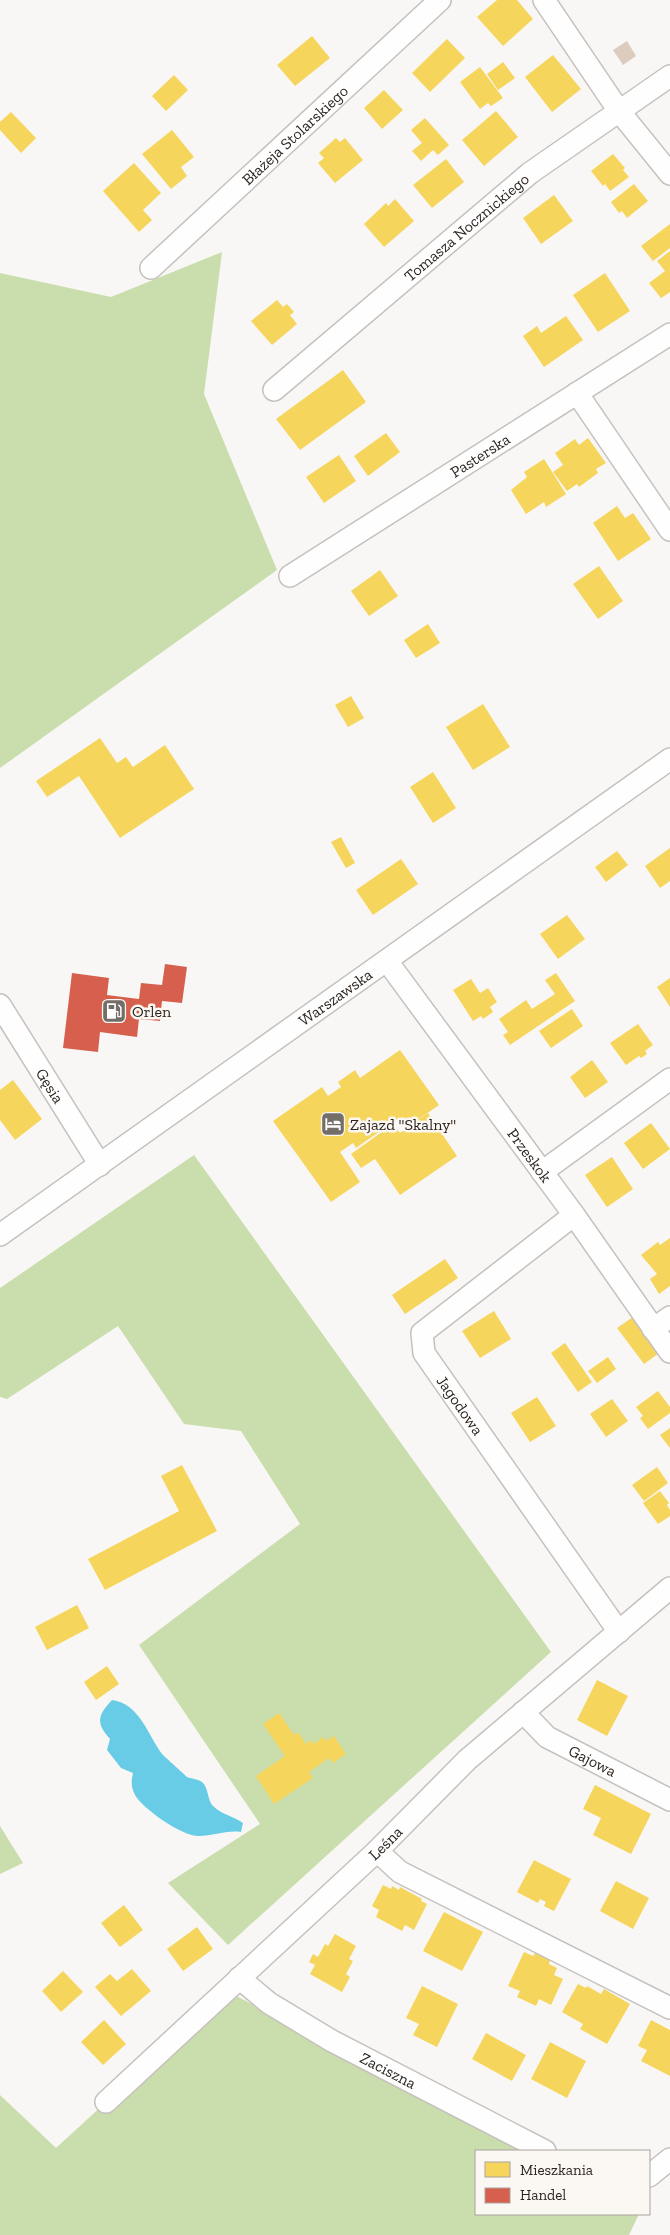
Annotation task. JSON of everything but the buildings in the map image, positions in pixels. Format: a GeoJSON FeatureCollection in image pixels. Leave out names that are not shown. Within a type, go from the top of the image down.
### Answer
{"type":"FeatureCollection","features":[{"type":"Feature","properties":{"kind":"street","name":"Błażeja Stolarskiego"},"geometry":{"type":"LineString","coordinates":[[151,268],[440,0]]}},
{"type":"Feature","properties":{"kind":"street"},"geometry":{"type":"LineString","coordinates":[[544,0],[619,111],[670,174]]}},
{"type":"Feature","properties":{"kind":"street","name":"Tomasza Nocznickiego"},"geometry":{"type":"LineString","coordinates":[[274,390],[530,173],[670,76]]}},
{"type":"Feature","properties":{"kind":"street","name":"Pasterska"},"geometry":{"type":"LineString","coordinates":[[290,576],[670,334]]}},
{"type":"Feature","properties":{"kind":"street"},"geometry":{"type":"LineString","coordinates":[[577,394],[670,530]]}},
{"type":"Feature","properties":{"kind":"street","name":"Warszawska"},"geometry":{"type":"LineString","coordinates":[[0,1236],[670,759]]}},
{"type":"Feature","properties":{"kind":"street","name":"Przeskok"},"geometry":{"type":"LineString","coordinates":[[387,961],[574,1215],[670,1352]]}},
{"type":"Feature","properties":{"kind":"street","name":"Gęsia"},"geometry":{"type":"LineString","coordinates":[[0,1005],[100,1165]]}},
{"type":"Feature","properties":{"kind":"street"},"geometry":{"type":"LineString","coordinates":[[542,1172],[670,1079]]}},
{"type":"Feature","properties":{"kind":"street","name":"Jagodowa"},"geometry":{"type":"LineString","coordinates":[[574,1215],[422,1333],[424,1353],[619,1632]]}},
{"type":"Feature","properties":{"kind":"street"},"geometry":{"type":"LineString","coordinates":[[653,1329],[670,1316]]}},
{"type":"Feature","properties":{"kind":"street","name":"Leśna"},"geometry":{"type":"LineString","coordinates":[[106,2102],[377,1851],[467,1760],[670,1588]]}},
{"type":"Feature","properties":{"kind":"street","name":"Gajowa"},"geometry":{"type":"LineString","coordinates":[[523,1712],[547,1737],[670,1800]]}},
{"type":"Feature","properties":{"kind":"street"},"geometry":{"type":"LineString","coordinates":[[377,1851],[400,1872],[670,2008]]}},
{"type":"Feature","properties":{"kind":"street","name":"Zaciszna"},"geometry":{"type":"LineString","coordinates":[[239,1978],[269,2002],[332,2041],[543,2150]]}},
{"type":"Feature","properties":{"kind":"street"},"geometry":{"type":"LineString","coordinates":[[650,2175],[670,2159]]}},
{"type":"Feature","properties":{"kind":"green space"},"geometry":{"type":"Polygon","coordinates":[[[222,252],[204,394],[277,570],[0,768],[0,273],[111,297],[222,252]]]}},
{"type":"Feature","properties":{"kind":"green space"},"geometry":{"type":"Polygon","coordinates":[[[194,1155],[551,1652],[228,1945],[168,1883],[260,1824],[139,1645],[300,1524],[241,1431],[184,1424],[118,1326],[7,1399],[0,1397],[0,1288],[194,1155]]]}},
{"type":"Feature","properties":{"kind":"green space"},"geometry":{"type":"Polygon","coordinates":[[[0,1826],[23,1863],[0,1874],[0,1826]]]}},
{"type":"Feature","properties":{"kind":"green space"},"geometry":{"type":"Polygon","coordinates":[[[227,1991],[530,2150],[475,2150],[475,2215],[639,2215],[629,2235],[0,2235],[0,2095],[56,2148],[227,1991]]]}},
{"type":"Feature","properties":{"kind":"water"},"geometry":{"type":"Polygon","coordinates":[[[112,1700],[121,1702],[136,1713],[162,1754],[187,1777],[202,1782],[206,1787],[213,1806],[243,1823],[241,1832],[204,1836],[192,1835],[164,1821],[139,1801],[132,1787],[133,1773],[121,1768],[107,1750],[110,1739],[102,1728],[100,1720],[103,1711],[112,1700]]]}},
{"type":"Feature","properties":{"kind":"place","name":"Orlen"},"geometry":{"type":"Point","coordinates":[114,1011]}},
{"type":"Feature","properties":{"kind":"place","name":"Zajazd \"Skalny\""},"geometry":{"type":"Point","coordinates":[333,1124]}}]}
